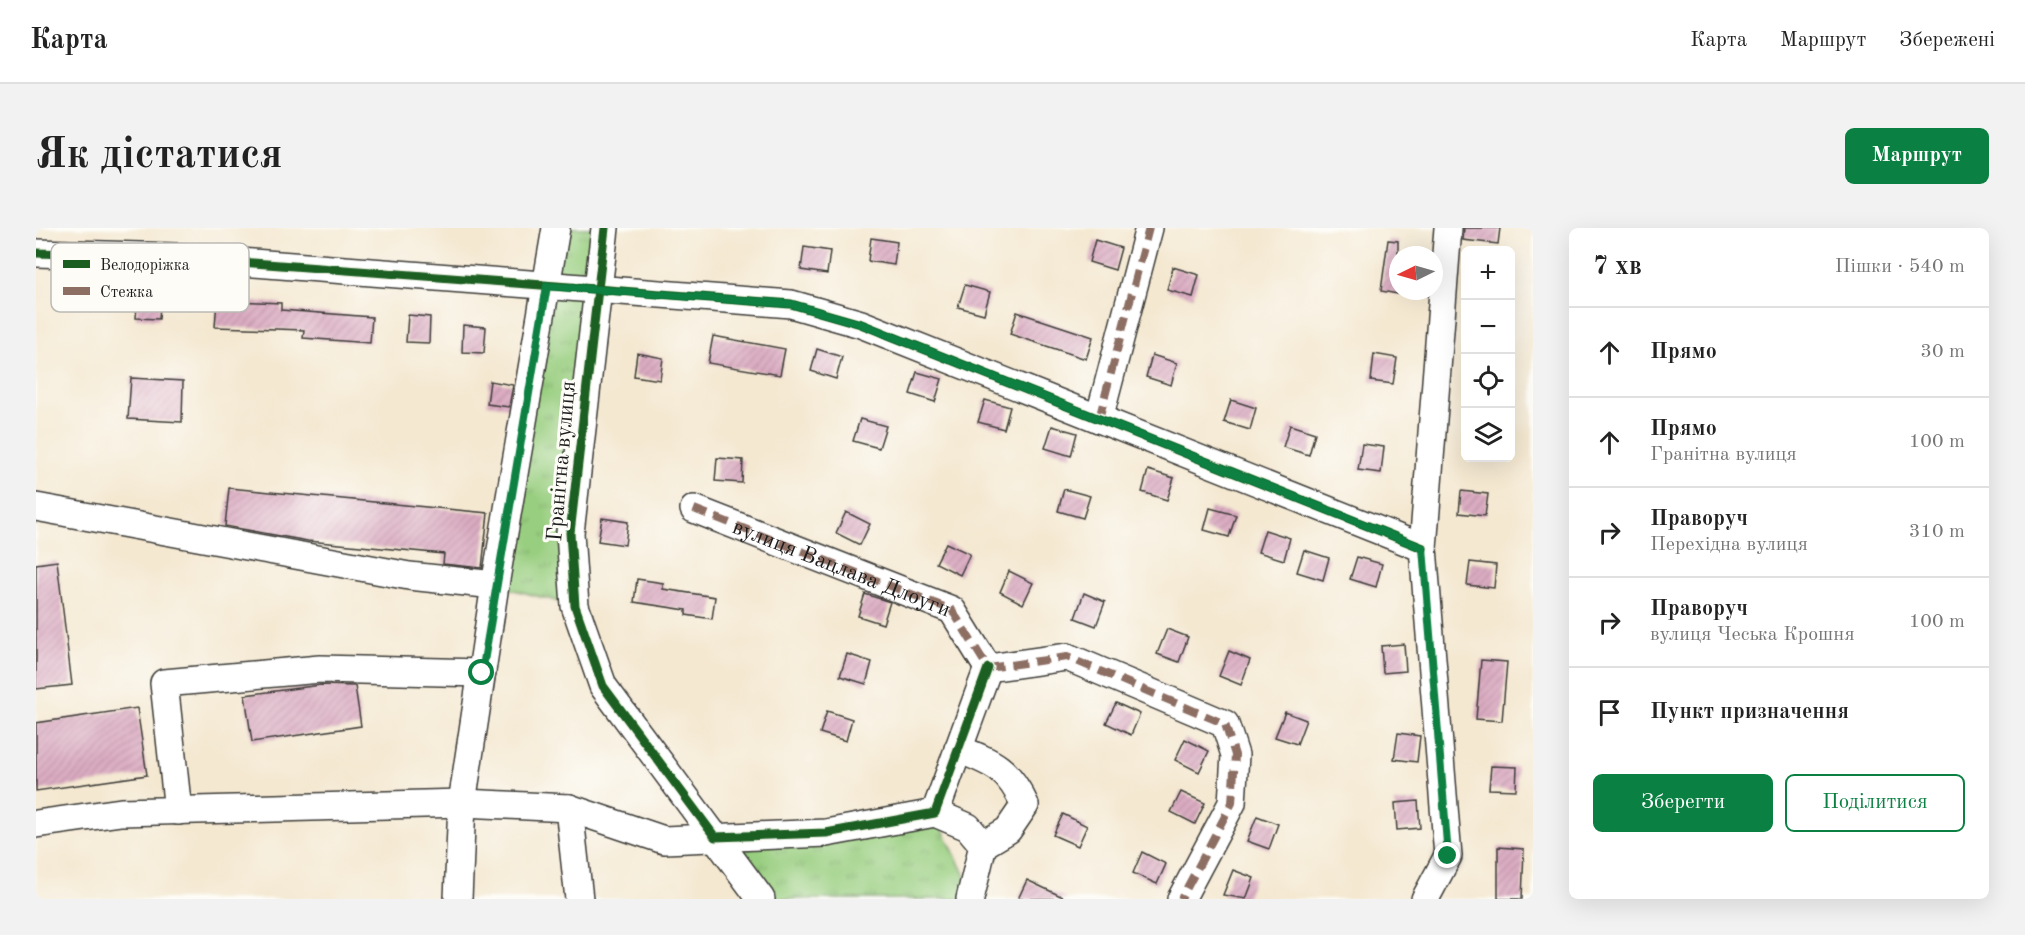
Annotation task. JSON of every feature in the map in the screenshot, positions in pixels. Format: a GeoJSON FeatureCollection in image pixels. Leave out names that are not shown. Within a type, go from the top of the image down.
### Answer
{"type":"FeatureCollection","features":[{"type":"Feature","properties":{"kind":"street","name":"Гранітна вулиця"},"geometry":{"type":"LineString","coordinates":[[458,899],[462,803],[495,585],[556,228]]}},
{"type":"Feature","properties":{"kind":"street","name":"Гранітна вулиця"},"geometry":{"type":"LineString","coordinates":[[605,228],[570,533],[575,606],[603,686],[761,899]]}},
{"type":"Feature","properties":{"kind":"street"},"geometry":{"type":"LineString","coordinates":[[1098,419],[1149,228]]}},
{"type":"Feature","properties":{"kind":"street"},"geometry":{"type":"LineString","coordinates":[[1438,892],[1448,856],[1423,548],[1448,228]]}},
{"type":"Feature","properties":{"kind":"street"},"geometry":{"type":"LineString","coordinates":[[36,253],[51,253]]}},
{"type":"Feature","properties":{"kind":"street"},"geometry":{"type":"LineString","coordinates":[[249,263],[791,304],[861,324],[1423,548]]}},
{"type":"Feature","properties":{"kind":"street"},"geometry":{"type":"LineString","coordinates":[[36,507],[410,576],[495,585]]}},
{"type":"Feature","properties":{"kind":"street","name":"вулиця Вацлава Длоуги"},"geometry":{"type":"LineString","coordinates":[[694,509],[952,610],[988,668]]}},
{"type":"Feature","properties":{"kind":"street"},"geometry":{"type":"LineString","coordinates":[[935,813],[988,668],[1067,657],[1225,724],[1235,755],[1232,803],[1181,899]]}},
{"type":"Feature","properties":{"kind":"street"},"geometry":{"type":"LineString","coordinates":[[178,811],[164,683],[320,669],[482,673]]}},
{"type":"Feature","properties":{"kind":"street"},"geometry":{"type":"LineString","coordinates":[[958,749],[995,763],[1014,782],[1025,805],[1008,830],[983,845],[970,899]]}},
{"type":"Feature","properties":{"kind":"street"},"geometry":{"type":"LineString","coordinates":[[36,824],[122,812],[462,803],[569,808],[663,840],[826,833],[935,813],[968,827],[983,845]]}},
{"type":"Feature","properties":{"kind":"street"},"geometry":{"type":"LineString","coordinates":[[569,808],[579,899]]}},
{"type":"Feature","properties":{"kind":"green space"},"geometry":{"type":"Polygon","coordinates":[[[556,228],[605,228],[575,606],[495,585],[556,228]]]}},
{"type":"Feature","properties":{"kind":"green space"},"geometry":{"type":"Polygon","coordinates":[[[935,813],[976,899],[751,899],[715,837],[935,813]]]}},
{"type":"Feature","properties":{"kind":"building"},"geometry":{"type":"Polygon","coordinates":[[[1464,228],[1500,228],[1498,244],[1463,240],[1464,228]]]}},
{"type":"Feature","properties":{"kind":"building"},"geometry":{"type":"Polygon","coordinates":[[[871,238],[897,242],[894,265],[868,261],[871,238]]]}},
{"type":"Feature","properties":{"kind":"building"},"geometry":{"type":"Polygon","coordinates":[[[1095,240],[1121,248],[1115,270],[1089,262],[1095,240]]]}},
{"type":"Feature","properties":{"kind":"building"},"geometry":{"type":"Polygon","coordinates":[[[1388,240],[1398,241],[1398,246],[1389,246],[1389,292],[1381,291],[1388,240]]]}},
{"type":"Feature","properties":{"kind":"building"},"geometry":{"type":"Polygon","coordinates":[[[804,247],[830,251],[827,274],[801,270],[804,247]]]}},
{"type":"Feature","properties":{"kind":"building"},"geometry":{"type":"Polygon","coordinates":[[[1173,267],[1199,275],[1193,297],[1167,290],[1173,267]]]}},
{"type":"Feature","properties":{"kind":"building"},"geometry":{"type":"Polygon","coordinates":[[[965,285],[990,292],[984,314],[958,307],[965,285]]]}},
{"type":"Feature","properties":{"kind":"building"},"geometry":{"type":"Polygon","coordinates":[[[249,302],[281,303],[281,310],[372,317],[370,343],[303,338],[304,330],[215,327],[216,312],[249,312],[249,302]]]}},
{"type":"Feature","properties":{"kind":"building"},"geometry":{"type":"Polygon","coordinates":[[[136,312],[160,312],[159,319],[136,318],[136,312]]]}},
{"type":"Feature","properties":{"kind":"building"},"geometry":{"type":"Polygon","coordinates":[[[1017,312],[1093,337],[1086,359],[1010,334],[1017,312]]]}},
{"type":"Feature","properties":{"kind":"building"},"geometry":{"type":"Polygon","coordinates":[[[408,315],[430,317],[429,343],[406,342],[408,315]]]}},
{"type":"Feature","properties":{"kind":"building"},"geometry":{"type":"Polygon","coordinates":[[[463,325],[486,327],[484,353],[462,352],[463,325]]]}},
{"type":"Feature","properties":{"kind":"building"},"geometry":{"type":"Polygon","coordinates":[[[713,336],[785,349],[780,375],[708,363],[713,336]]]}},
{"type":"Feature","properties":{"kind":"building"},"geometry":{"type":"Polygon","coordinates":[[[817,349],[842,357],[836,379],[811,371],[817,349]]]}},
{"type":"Feature","properties":{"kind":"building"},"geometry":{"type":"Polygon","coordinates":[[[637,353],[663,358],[660,380],[634,376],[637,353]]]}},
{"type":"Feature","properties":{"kind":"building"},"geometry":{"type":"Polygon","coordinates":[[[1374,354],[1397,358],[1393,384],[1371,381],[1374,354]]]}},
{"type":"Feature","properties":{"kind":"building"},"geometry":{"type":"Polygon","coordinates":[[[1152,355],[1177,363],[1171,385],[1146,377],[1152,355]]]}},
{"type":"Feature","properties":{"kind":"building"},"geometry":{"type":"Polygon","coordinates":[[[917,372],[942,379],[935,402],[910,394],[917,372]]]}},
{"type":"Feature","properties":{"kind":"building"},"geometry":{"type":"Polygon","coordinates":[[[131,378],[183,381],[182,422],[128,419],[131,378]]]}},
{"type":"Feature","properties":{"kind":"building"},"geometry":{"type":"Polygon","coordinates":[[[490,381],[513,385],[509,407],[487,404],[490,381]]]}},
{"type":"Feature","properties":{"kind":"building"},"geometry":{"type":"Polygon","coordinates":[[[985,400],[1010,407],[1004,429],[978,422],[985,400]]]}},
{"type":"Feature","properties":{"kind":"building"},"geometry":{"type":"Polygon","coordinates":[[[1231,400],[1256,408],[1250,430],[1224,422],[1231,400]]]}},
{"type":"Feature","properties":{"kind":"building"},"geometry":{"type":"Polygon","coordinates":[[[860,419],[886,426],[879,448],[853,441],[860,419]]]}},
{"type":"Feature","properties":{"kind":"building"},"geometry":{"type":"Polygon","coordinates":[[[1290,425],[1315,433],[1309,455],[1283,447],[1290,425]]]}},
{"type":"Feature","properties":{"kind":"building"},"geometry":{"type":"Polygon","coordinates":[[[1052,426],[1077,433],[1071,456],[1045,448],[1052,426]]]}},
{"type":"Feature","properties":{"kind":"building"},"geometry":{"type":"Polygon","coordinates":[[[1362,444],[1384,447],[1381,473],[1358,470],[1362,444]]]}},
{"type":"Feature","properties":{"kind":"building"},"geometry":{"type":"Polygon","coordinates":[[[717,458],[743,460],[742,483],[715,481],[717,458]]]}},
{"type":"Feature","properties":{"kind":"building"},"geometry":{"type":"Polygon","coordinates":[[[1148,470],[1174,478],[1167,500],[1142,492],[1148,470]]]}},
{"type":"Feature","properties":{"kind":"building"},"geometry":{"type":"Polygon","coordinates":[[[229,488],[488,513],[482,568],[443,564],[444,554],[308,541],[225,526],[229,488]]]}},
{"type":"Feature","properties":{"kind":"building"},"geometry":{"type":"Polygon","coordinates":[[[1064,489],[1090,496],[1083,518],[1058,511],[1064,489]]]}},
{"type":"Feature","properties":{"kind":"building"},"geometry":{"type":"Polygon","coordinates":[[[1461,491],[1488,494],[1485,516],[1459,513],[1461,491]]]}},
{"type":"Feature","properties":{"kind":"building"},"geometry":{"type":"Polygon","coordinates":[[[1210,508],[1236,515],[1229,537],[1204,530],[1210,508]]]}},
{"type":"Feature","properties":{"kind":"building"},"geometry":{"type":"Polygon","coordinates":[[[846,512],[870,524],[860,545],[836,533],[846,512]]]}},
{"type":"Feature","properties":{"kind":"building"},"geometry":{"type":"Polygon","coordinates":[[[602,518],[628,522],[625,545],[598,541],[602,518]]]}},
{"type":"Feature","properties":{"kind":"building"},"geometry":{"type":"Polygon","coordinates":[[[1265,530],[1290,538],[1284,560],[1258,552],[1265,530]]]}},
{"type":"Feature","properties":{"kind":"building"},"geometry":{"type":"Polygon","coordinates":[[[946,543],[970,554],[960,575],[936,563],[946,543]]]}},
{"type":"Feature","properties":{"kind":"building"},"geometry":{"type":"Polygon","coordinates":[[[1304,550],[1329,558],[1323,580],[1297,572],[1304,550]]]}},
{"type":"Feature","properties":{"kind":"building"},"geometry":{"type":"Polygon","coordinates":[[[1357,557],[1382,564],[1376,587],[1350,579],[1357,557]]]}},
{"type":"Feature","properties":{"kind":"building"},"geometry":{"type":"Polygon","coordinates":[[[57,561],[72,685],[36,689],[36,564],[57,561]]]}},
{"type":"Feature","properties":{"kind":"building"},"geometry":{"type":"Polygon","coordinates":[[[1470,562],[1496,565],[1494,588],[1467,585],[1470,562]]]}},
{"type":"Feature","properties":{"kind":"building"},"geometry":{"type":"Polygon","coordinates":[[[1009,571],[1033,583],[1023,604],[1000,592],[1009,571]]]}},
{"type":"Feature","properties":{"kind":"building"},"geometry":{"type":"Polygon","coordinates":[[[637,579],[663,583],[663,589],[715,597],[712,619],[686,615],[686,610],[634,602],[637,579]]]}},
{"type":"Feature","properties":{"kind":"building"},"geometry":{"type":"Polygon","coordinates":[[[1084,593],[1105,602],[1096,626],[1075,618],[1084,593]]]}},
{"type":"Feature","properties":{"kind":"building"},"geometry":{"type":"Polygon","coordinates":[[[865,594],[890,602],[883,624],[858,616],[865,594]]]}},
{"type":"Feature","properties":{"kind":"building"},"geometry":{"type":"Polygon","coordinates":[[[1167,629],[1188,637],[1179,662],[1157,654],[1167,629]]]}},
{"type":"Feature","properties":{"kind":"building"},"geometry":{"type":"Polygon","coordinates":[[[1404,644],[1406,671],[1383,673],[1381,646],[1404,644]]]}},
{"type":"Feature","properties":{"kind":"building"},"geometry":{"type":"Polygon","coordinates":[[[1229,651],[1250,660],[1241,685],[1219,676],[1229,651]]]}},
{"type":"Feature","properties":{"kind":"building"},"geometry":{"type":"Polygon","coordinates":[[[847,654],[872,662],[866,684],[840,676],[847,654]]]}},
{"type":"Feature","properties":{"kind":"building"},"geometry":{"type":"Polygon","coordinates":[[[1481,660],[1507,662],[1502,721],[1476,719],[1481,660]]]}},
{"type":"Feature","properties":{"kind":"building"},"geometry":{"type":"Polygon","coordinates":[[[321,685],[355,686],[361,726],[252,742],[245,695],[321,685]]]}},
{"type":"Feature","properties":{"kind":"building"},"geometry":{"type":"Polygon","coordinates":[[[1116,703],[1140,714],[1131,735],[1106,723],[1116,703]]]}},
{"type":"Feature","properties":{"kind":"building"},"geometry":{"type":"Polygon","coordinates":[[[137,708],[147,775],[36,791],[36,723],[137,708]]]}},
{"type":"Feature","properties":{"kind":"building"},"geometry":{"type":"Polygon","coordinates":[[[827,711],[852,719],[846,741],[820,733],[827,711]]]}},
{"type":"Feature","properties":{"kind":"building"},"geometry":{"type":"Polygon","coordinates":[[[1285,712],[1306,720],[1297,744],[1275,737],[1285,712]]]}},
{"type":"Feature","properties":{"kind":"building"},"geometry":{"type":"Polygon","coordinates":[[[1398,733],[1420,736],[1417,762],[1394,759],[1398,733]]]}},
{"type":"Feature","properties":{"kind":"building"},"geometry":{"type":"Polygon","coordinates":[[[1185,739],[1209,751],[1199,772],[1175,760],[1185,739]]]}},
{"type":"Feature","properties":{"kind":"building"},"geometry":{"type":"Polygon","coordinates":[[[1491,766],[1517,767],[1516,790],[1489,789],[1491,766]]]}},
{"type":"Feature","properties":{"kind":"building"},"geometry":{"type":"Polygon","coordinates":[[[1181,792],[1205,803],[1195,824],[1171,812],[1181,792]]]}},
{"type":"Feature","properties":{"kind":"building"},"geometry":{"type":"Polygon","coordinates":[[[1418,801],[1420,828],[1397,830],[1395,803],[1418,801]]]}},
{"type":"Feature","properties":{"kind":"building"},"geometry":{"type":"Polygon","coordinates":[[[1063,814],[1087,826],[1078,846],[1053,835],[1063,814]]]}},
{"type":"Feature","properties":{"kind":"building"},"geometry":{"type":"Polygon","coordinates":[[[1257,816],[1278,824],[1269,849],[1247,841],[1257,816]]]}},
{"type":"Feature","properties":{"kind":"building"},"geometry":{"type":"Polygon","coordinates":[[[1498,847],[1524,849],[1522,899],[1498,899],[1498,847]]]}},
{"type":"Feature","properties":{"kind":"building"},"geometry":{"type":"Polygon","coordinates":[[[1142,852],[1166,864],[1157,884],[1133,873],[1142,852]]]}},
{"type":"Feature","properties":{"kind":"building"},"geometry":{"type":"Polygon","coordinates":[[[1233,870],[1254,878],[1246,899],[1223,895],[1233,870]]]}},
{"type":"Feature","properties":{"kind":"building"},"geometry":{"type":"Polygon","coordinates":[[[1027,880],[1067,899],[1018,899],[1027,880]]]}},
{"type":"Feature","properties":{"kind":"marked path"},"geometry":{"type":"LineString","coordinates":[[1099,419],[1149,228]]}},
{"type":"Feature","properties":{"kind":"marked path"},"geometry":{"type":"LineString","coordinates":[[694,509],[952,610],[988,668],[1067,657],[1225,724],[1235,755],[1232,803],[1181,899]]}},
{"type":"Feature","properties":{"kind":"cycle path"},"geometry":{"type":"LineString","coordinates":[[605,228],[570,533],[575,606],[603,686],[715,837],[826,833],[935,813],[988,668]]}},
{"type":"Feature","properties":{"kind":"cycle path"},"geometry":{"type":"LineString","coordinates":[[36,253],[51,253]]}},
{"type":"Feature","properties":{"kind":"cycle path"},"geometry":{"type":"LineString","coordinates":[[249,263],[791,304],[861,324],[1423,548]]}},
{"type":"Feature","properties":{"kind":"route"},"geometry":{"type":"LineString","coordinates":[[482,673],[547,286],[791,304],[861,324],[1423,548],[1448,856]]}}]}
